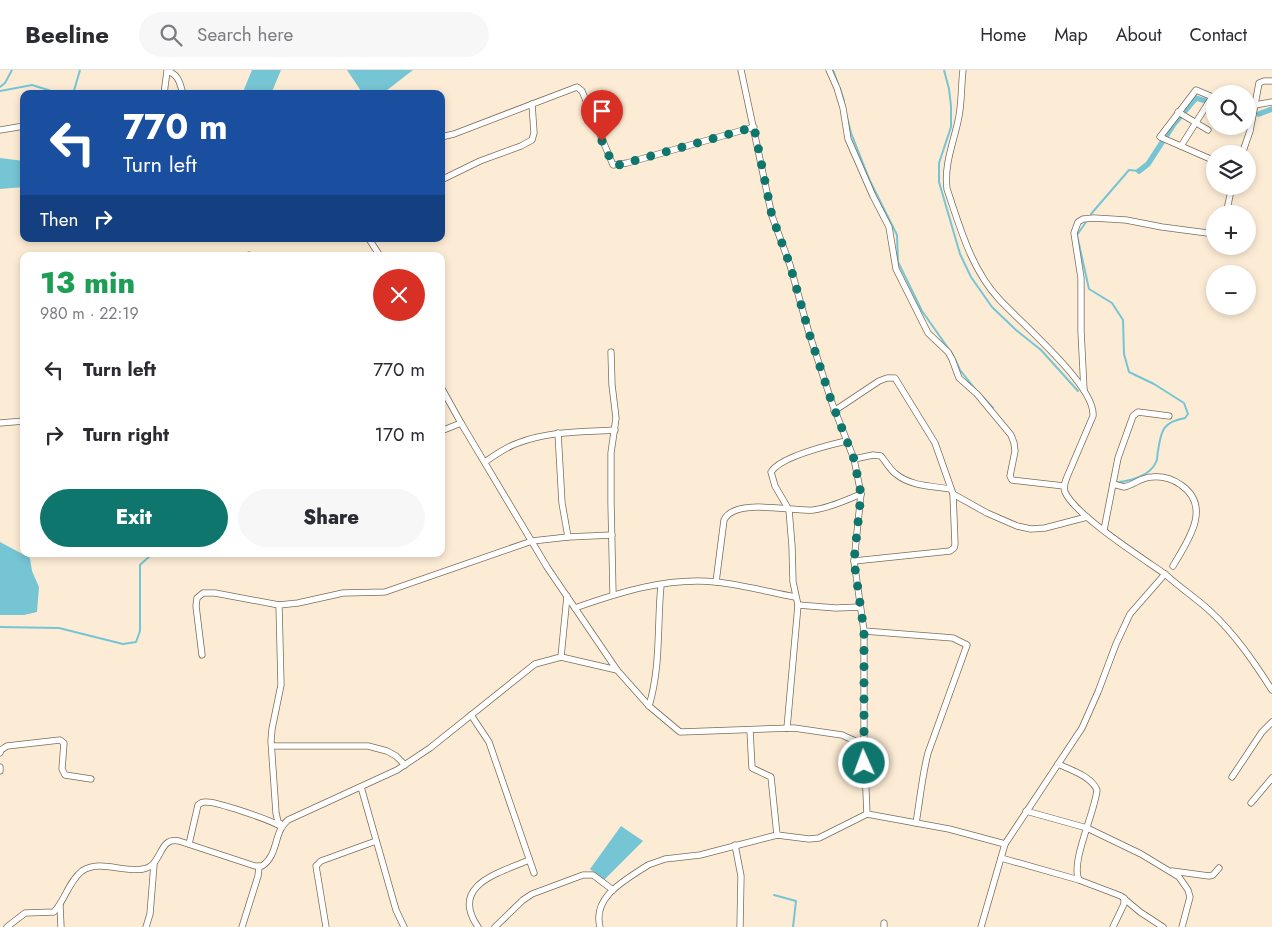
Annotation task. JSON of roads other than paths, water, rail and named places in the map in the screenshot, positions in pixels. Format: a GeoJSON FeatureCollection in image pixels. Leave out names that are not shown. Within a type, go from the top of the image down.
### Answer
{"type":"FeatureCollection","features":[{"type":"Feature","properties":{"kind":"street"},"geometry":{"type":"LineString","coordinates":[[741,70],[772,216],[790,265],[834,411],[854,459],[861,494],[854,561],[864,631],[866,814]]}},
{"type":"Feature","properties":{"kind":"street"},"geometry":{"type":"LineString","coordinates":[[829,70],[838,88],[844,108],[848,139],[869,184],[872,196],[889,227],[896,269],[928,333],[948,352],[962,382],[977,394],[1011,435],[1015,452],[1010,473],[1012,480],[1064,486]]}},
{"type":"Feature","properties":{"kind":"street"},"geometry":{"type":"LineString","coordinates":[[963,70],[959,119],[947,161],[946,189],[967,247],[983,279],[998,299],[1066,366],[1092,406],[1094,416],[1067,477],[1064,486],[1066,493],[1087,517],[1165,574],[1209,610],[1228,629],[1250,656],[1271,687]]}},
{"type":"Feature","properties":{"kind":"street"},"geometry":{"type":"LineString","coordinates":[[165,90],[167,71],[172,72],[178,77],[182,90]]}},
{"type":"Feature","properties":{"kind":"street"},"geometry":{"type":"LineString","coordinates":[[1256,99],[1259,83],[1272,81]]}},
{"type":"Feature","properties":{"kind":"street"},"geometry":{"type":"LineString","coordinates":[[445,136],[572,88],[580,88],[614,165],[754,127]]}},
{"type":"Feature","properties":{"kind":"street"},"geometry":{"type":"LineString","coordinates":[[1206,94],[1196,90],[1160,137],[1206,158]]}},
{"type":"Feature","properties":{"kind":"street"},"geometry":{"type":"LineString","coordinates":[[1256,108],[1272,102]]}},
{"type":"Feature","properties":{"kind":"street"},"geometry":{"type":"LineString","coordinates":[[445,178],[480,161],[532,140],[534,133],[532,104]]}},
{"type":"Feature","properties":{"kind":"street"},"geometry":{"type":"LineString","coordinates":[[1182,146],[1206,109]]}},
{"type":"Feature","properties":{"kind":"street"},"geometry":{"type":"LineString","coordinates":[[1178,112],[1206,129]]}},
{"type":"Feature","properties":{"kind":"street"},"geometry":{"type":"LineString","coordinates":[[0,130],[20,127]]}},
{"type":"Feature","properties":{"kind":"street"},"geometry":{"type":"LineString","coordinates":[[1084,392],[1081,278],[1074,233],[1078,222],[1083,219],[1094,218],[1126,220],[1206,233]]}},
{"type":"Feature","properties":{"kind":"street"},"geometry":{"type":"LineString","coordinates":[[611,352],[616,418],[611,453],[613,594]]}},
{"type":"Feature","properties":{"kind":"street"},"geometry":{"type":"LineString","coordinates":[[834,411],[879,381],[895,378],[935,443],[951,492],[955,544],[954,548],[950,551],[854,561]]}},
{"type":"Feature","properties":{"kind":"street"},"geometry":{"type":"LineString","coordinates":[[445,393],[532,541],[567,596],[617,670],[649,706],[680,732],[794,728],[842,735],[864,746]]}},
{"type":"Feature","properties":{"kind":"street"},"geometry":{"type":"LineString","coordinates":[[1104,530],[1118,458],[1133,416],[1138,412],[1169,416]]}},
{"type":"Feature","properties":{"kind":"street"},"geometry":{"type":"LineString","coordinates":[[0,423],[20,421]]}},
{"type":"Feature","properties":{"kind":"street"},"geometry":{"type":"LineString","coordinates":[[445,429],[461,423]]}},
{"type":"Feature","properties":{"kind":"street"},"geometry":{"type":"LineString","coordinates":[[485,462],[519,443],[558,433],[615,430]]}},
{"type":"Feature","properties":{"kind":"street"},"geometry":{"type":"LineString","coordinates":[[558,433],[562,503],[568,536]]}},
{"type":"Feature","properties":{"kind":"street"},"geometry":{"type":"LineString","coordinates":[[787,728],[798,605],[792,582],[789,510],[780,496],[771,475],[773,468],[806,452],[846,441]]}},
{"type":"Feature","properties":{"kind":"street"},"geometry":{"type":"LineString","coordinates":[[854,459],[873,455],[881,456],[900,478],[951,492],[987,513],[1017,526],[1031,529],[1045,528],[1087,517]]}},
{"type":"Feature","properties":{"kind":"street"},"geometry":{"type":"LineString","coordinates":[[1112,484],[1124,487],[1142,479],[1164,477],[1187,489],[1193,497],[1196,505],[1194,527],[1173,566]]}},
{"type":"Feature","properties":{"kind":"street"},"geometry":{"type":"LineString","coordinates":[[716,582],[725,517],[740,510],[760,506],[789,510],[826,508],[861,494]]}},
{"type":"Feature","properties":{"kind":"street"},"geometry":{"type":"LineString","coordinates":[[202,655],[196,606],[197,598],[203,593],[215,593],[279,605],[298,603],[343,593],[386,592],[532,541],[568,536],[612,535]]}},
{"type":"Feature","properties":{"kind":"street"},"geometry":{"type":"LineString","coordinates":[[981,927],[1005,844],[1082,728],[1130,614],[1165,574]]}},
{"type":"Feature","properties":{"kind":"street"},"geometry":{"type":"LineString","coordinates":[[575,608],[613,594],[676,582],[716,582],[795,597]]}},
{"type":"Feature","properties":{"kind":"street"},"geometry":{"type":"LineString","coordinates":[[649,706],[655,686],[658,662],[658,610],[661,585]]}},
{"type":"Feature","properties":{"kind":"street"},"geometry":{"type":"LineString","coordinates":[[562,656],[567,596]]}},
{"type":"Feature","properties":{"kind":"street"},"geometry":{"type":"LineString","coordinates":[[279,605],[281,685],[272,728],[272,746],[276,813],[278,822],[282,826]]}},
{"type":"Feature","properties":{"kind":"street"},"geometry":{"type":"LineString","coordinates":[[798,605],[836,608],[860,607]]}},
{"type":"Feature","properties":{"kind":"street"},"geometry":{"type":"LineString","coordinates":[[864,631],[952,638],[967,645],[924,767],[923,785],[916,823]]}},
{"type":"Feature","properties":{"kind":"street"},"geometry":{"type":"LineString","coordinates":[[146,927],[150,914],[154,864],[167,842],[175,840],[259,867],[266,864],[272,856],[282,826],[288,820],[405,765],[535,664],[562,656],[617,670]]}},
{"type":"Feature","properties":{"kind":"street"},"geometry":{"type":"LineString","coordinates":[[471,715],[489,742],[534,873]]}},
{"type":"Feature","properties":{"kind":"street"},"geometry":{"type":"LineString","coordinates":[[1232,777],[1262,732],[1272,722]]}},
{"type":"Feature","properties":{"kind":"street"},"geometry":{"type":"LineString","coordinates":[[750,730],[752,768],[771,777],[777,835]]}},
{"type":"Feature","properties":{"kind":"street"},"geometry":{"type":"LineString","coordinates":[[0,753],[6,746],[60,740],[64,743],[62,769],[65,775],[91,779]]}},
{"type":"Feature","properties":{"kind":"street"},"geometry":{"type":"LineString","coordinates":[[272,746],[368,746],[387,751],[396,756],[405,765]]}},
{"type":"Feature","properties":{"kind":"street"},"geometry":{"type":"LineString","coordinates":[[1058,764],[1089,779],[1095,786],[1096,796],[1076,864],[1076,876],[1079,880]]}},
{"type":"Feature","properties":{"kind":"street"},"geometry":{"type":"LineString","coordinates":[[1251,803],[1272,778]]}},
{"type":"Feature","properties":{"kind":"street"},"geometry":{"type":"LineString","coordinates":[[361,787],[396,910],[404,927]]}},
{"type":"Feature","properties":{"kind":"street"},"geometry":{"type":"LineString","coordinates":[[189,844],[198,805],[205,802],[245,812],[282,826]]}},
{"type":"Feature","properties":{"kind":"street"},"geometry":{"type":"LineString","coordinates":[[1026,811],[1088,828],[1141,854],[1170,871],[1184,884],[1190,897],[1190,904],[1182,927]]}},
{"type":"Feature","properties":{"kind":"street"},"geometry":{"type":"LineString","coordinates":[[600,927],[598,912],[604,898],[655,861],[700,855],[777,835],[809,839],[819,838],[866,814],[950,829],[1005,844]]}},
{"type":"Feature","properties":{"kind":"street"},"geometry":{"type":"LineString","coordinates":[[326,927],[316,866],[321,861],[376,841]]}},
{"type":"Feature","properties":{"kind":"street"},"geometry":{"type":"LineString","coordinates":[[735,846],[741,876],[740,927]]}},
{"type":"Feature","properties":{"kind":"street"},"geometry":{"type":"LineString","coordinates":[[1001,858],[1079,880],[1124,898],[1140,912],[1163,927]]}},
{"type":"Feature","properties":{"kind":"street"},"geometry":{"type":"LineString","coordinates":[[478,927],[472,917],[470,906],[469,898],[473,890],[481,882],[529,860]]}},
{"type":"Feature","properties":{"kind":"street"},"geometry":{"type":"LineString","coordinates":[[7,927],[23,914],[52,913],[60,905],[76,877],[89,868],[100,866],[144,869],[154,864]]}},
{"type":"Feature","properties":{"kind":"street"},"geometry":{"type":"LineString","coordinates":[[242,927],[259,867]]}},
{"type":"Feature","properties":{"kind":"street"},"geometry":{"type":"LineString","coordinates":[[1170,871],[1209,876],[1213,875],[1219,868]]}},
{"type":"Feature","properties":{"kind":"street"},"geometry":{"type":"LineString","coordinates":[[495,927],[523,900],[532,894],[583,875],[593,875],[613,890]]}},
{"type":"Feature","properties":{"kind":"street"},"geometry":{"type":"LineString","coordinates":[[1113,927],[1124,904],[1124,898]]}},
{"type":"Feature","properties":{"kind":"street"},"geometry":{"type":"LineString","coordinates":[[60,905],[61,927]]}},
{"type":"Feature","properties":{"kind":"water"},"geometry":{"type":"Polygon","coordinates":[[[252,70],[281,70],[273,90],[244,90],[252,70]]]}},
{"type":"Feature","properties":{"kind":"water"},"geometry":{"type":"Polygon","coordinates":[[[347,70],[413,70],[387,90],[360,90],[347,70]]]}},
{"type":"Feature","properties":{"kind":"water"},"geometry":{"type":"Polygon","coordinates":[[[0,158],[20,160],[20,187],[0,189],[0,158]]]}},
{"type":"Feature","properties":{"kind":"water"},"geometry":{"type":"Polygon","coordinates":[[[0,542],[20,553],[20,557],[30,558],[32,571],[39,587],[37,612],[24,615],[0,615],[0,542]]]}},
{"type":"Feature","properties":{"kind":"water"},"geometry":{"type":"Polygon","coordinates":[[[621,826],[643,841],[604,880],[590,869],[621,826]]]}},
{"type":"Feature","properties":{"kind":"waterway"},"geometry":{"type":"LineString","coordinates":[[0,87],[5,83],[12,70]]}},
{"type":"Feature","properties":{"kind":"waterway"},"geometry":{"type":"LineString","coordinates":[[74,90],[80,70]]}},
{"type":"Feature","properties":{"kind":"waterway"},"geometry":{"type":"LineString","coordinates":[[833,70],[838,84]]}},
{"type":"Feature","properties":{"kind":"waterway"},"geometry":{"type":"LineString","coordinates":[[944,70],[949,89],[951,127],[939,163],[939,182],[960,254],[971,277],[992,307],[1041,350],[1078,391]]}},
{"type":"Feature","properties":{"kind":"waterway"},"geometry":{"type":"LineString","coordinates":[[0,91],[32,85],[48,90]]}},
{"type":"Feature","properties":{"kind":"waterway"},"geometry":{"type":"LineString","coordinates":[[840,88],[844,101]]}},
{"type":"Feature","properties":{"kind":"waterway"},"geometry":{"type":"LineString","coordinates":[[1139,171],[1148,164],[1174,124],[1196,98],[1206,101]]}},
{"type":"Feature","properties":{"kind":"waterway"},"geometry":{"type":"LineString","coordinates":[[1259,114],[1272,109]]}},
{"type":"Feature","properties":{"kind":"waterway"},"geometry":{"type":"LineString","coordinates":[[847,117],[851,133],[870,181],[897,235],[898,262],[922,311],[953,355]]}},
{"type":"Feature","properties":{"kind":"waterway"},"geometry":{"type":"LineString","coordinates":[[1091,214],[1129,170],[1139,171]]}},
{"type":"Feature","properties":{"kind":"waterway"},"geometry":{"type":"LineString","coordinates":[[1086,222],[1077,235],[1089,289],[1112,303],[1123,320],[1124,354],[1129,372],[1154,384],[1184,403],[1188,414],[1185,418],[1172,422],[1164,428],[1160,438],[1157,461],[1150,470],[1135,479],[1119,482]]}},
{"type":"Feature","properties":{"kind":"waterway"},"geometry":{"type":"LineString","coordinates":[[955,359],[960,370],[976,390]]}},
{"type":"Feature","properties":{"kind":"waterway"},"geometry":{"type":"LineString","coordinates":[[983,397],[993,408]]}},
{"type":"Feature","properties":{"kind":"waterway"},"geometry":{"type":"LineString","coordinates":[[0,627],[59,628],[123,644],[136,642],[140,631],[140,565],[149,557]]}},
{"type":"Feature","properties":{"kind":"waterway"},"geometry":{"type":"LineString","coordinates":[[774,895],[796,901],[793,927]]}}]}
